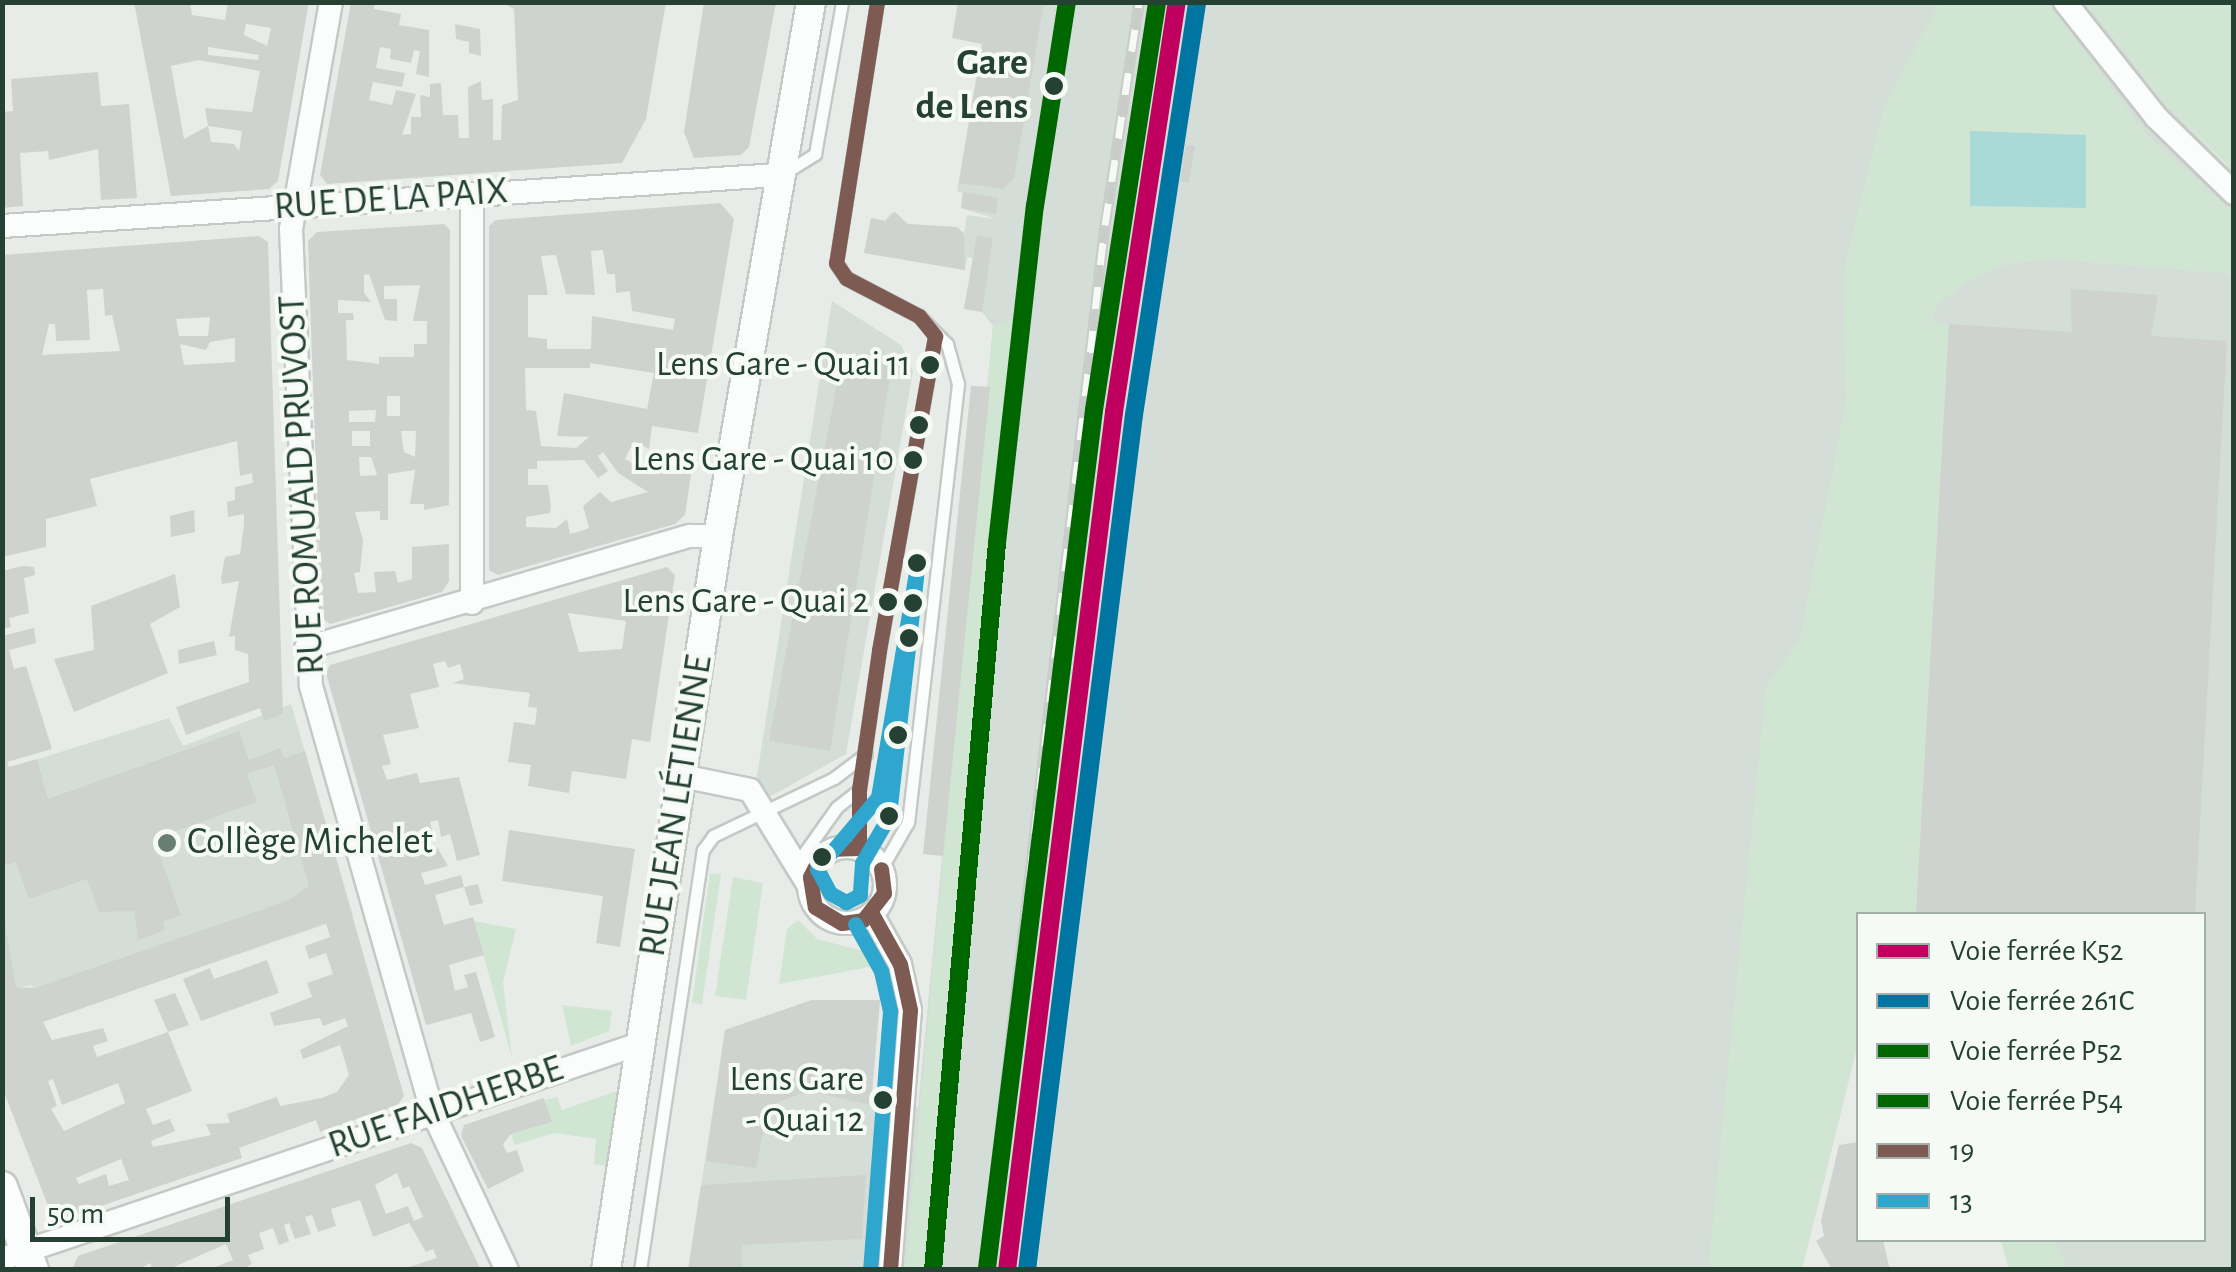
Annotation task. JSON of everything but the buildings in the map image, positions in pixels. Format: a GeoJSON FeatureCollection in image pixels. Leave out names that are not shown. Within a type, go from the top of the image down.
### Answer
{"type":"FeatureCollection","features":[{"type":"Feature","properties":{"kind":"main road"},"geometry":{"type":"LineString","coordinates":[[2,1186],[21,1260]]}},
{"type":"Feature","properties":{"kind":"street","name":"RUE ROMUALD PRUVOST"},"geometry":{"type":"LineString","coordinates":[[330,2],[294,207],[306,648],[311,686],[434,1113],[507,1270]]}},
{"type":"Feature","properties":{"kind":"street","name":"RUE JEAN LÉTIENNE"},"geometry":{"type":"LineString","coordinates":[[606,1270],[718,536],[811,2]]}},
{"type":"Feature","properties":{"kind":"street"},"geometry":{"type":"LineString","coordinates":[[2065,2],[2156,117],[2234,193]]}},
{"type":"Feature","properties":{"kind":"street","name":"RUE DE LA PAIX"},"geometry":{"type":"LineString","coordinates":[[2,226],[779,175]]}},
{"type":"Feature","properties":{"kind":"street"},"geometry":{"type":"LineString","coordinates":[[472,194],[472,603]]}},
{"type":"Feature","properties":{"kind":"street"},"geometry":{"type":"LineString","coordinates":[[306,648],[472,603],[690,536],[718,536]]}},
{"type":"Feature","properties":{"kind":"street"},"geometry":{"type":"LineString","coordinates":[[682,776],[741,786],[764,812],[815,906],[832,920],[853,923],[872,914],[884,893],[881,869],[859,848],[826,854],[802,877]]}},
{"type":"Feature","properties":{"kind":"street"},"geometry":{"type":"LineString","coordinates":[[872,914],[900,964],[910,1010],[890,1270]]}},
{"type":"Feature","properties":{"kind":"street","name":"RUE FAIDHERBE"},"geometry":{"type":"LineString","coordinates":[[21,1260],[639,1044]]}},
{"type":"Feature","properties":{"kind":"lane"},"geometry":{"type":"LineString","coordinates":[[779,175],[815,154],[842,2]]}},
{"type":"Feature","properties":{"kind":"lane"},"geometry":{"type":"LineString","coordinates":[[878,2],[836,263],[846,278],[919,316],[952,351],[958,384],[908,822],[881,869]]}},
{"type":"Feature","properties":{"kind":"lane"},"geometry":{"type":"LineString","coordinates":[[859,848],[859,790],[935,336]]}},
{"type":"Feature","properties":{"kind":"lane"},"geometry":{"type":"LineString","coordinates":[[640,1270],[703,850],[713,836],[866,754]]}},
{"type":"Feature","properties":{"kind":"lane"},"geometry":{"type":"LineString","coordinates":[[802,877],[837,806],[859,790]]}},
{"type":"Feature","properties":{"kind":"shaded area"},"geometry":{"type":"Polygon","coordinates":[[[958,3],[2087,3],[2163,101],[2227,166],[2233,154],[2233,1269],[2009,1269],[2002,1242],[2206,1242],[2206,912],[1856,912],[1856,1051],[1802,1269],[688,1270],[725,1030],[812,1000],[880,1000],[871,1104],[918,1107],[993,326],[982,312],[964,309],[973,258],[967,257],[965,270],[864,253],[872,218],[885,221],[892,212],[908,224],[957,227],[964,233],[967,215],[996,219],[961,208],[963,193],[957,191],[982,44],[973,42],[958,3]]]}},
{"type":"Feature","properties":{"kind":"shaded area"},"geometry":{"type":"Polygon","coordinates":[[[832,301],[901,345],[913,371],[846,754],[752,807],[832,301]]]}},
{"type":"Feature","properties":{"kind":"shaded area","name":"Collège Michelet"},"geometry":{"type":"Polygon","coordinates":[[[291,704],[353,915],[43,1021],[32,985],[3,990],[3,770],[169,718],[183,746],[291,704]]]}},
{"type":"Feature","properties":{"kind":"green space"},"geometry":{"type":"Polygon","coordinates":[[[1939,3],[2049,3],[2146,134],[2233,212],[2233,274],[2058,260],[2011,263],[1969,281],[1936,306],[1932,322],[1949,324],[1916,912],[1856,912],[1856,1051],[1802,1269],[1708,1270],[1766,687],[1800,639],[1846,400],[1843,278],[1884,107],[1939,3]]]}},
{"type":"Feature","properties":{"kind":"green space"},"geometry":{"type":"Polygon","coordinates":[[[2087,3],[2233,3],[2233,171],[2163,101],[2087,3]]]}},
{"type":"Feature","properties":{"kind":"green space"},"geometry":{"type":"Polygon","coordinates":[[[1014,319],[923,1269],[905,1270],[993,326],[1014,319]]]}},
{"type":"Feature","properties":{"kind":"green space"},"geometry":{"type":"Polygon","coordinates":[[[710,873],[721,874],[702,1004],[692,1003],[710,873]]]}},
{"type":"Feature","properties":{"kind":"green space"},"geometry":{"type":"Polygon","coordinates":[[[733,877],[763,883],[746,1000],[715,996],[733,877]]]}},
{"type":"Feature","properties":{"kind":"green space"},"geometry":{"type":"Polygon","coordinates":[[[798,920],[817,939],[863,951],[880,965],[779,984],[787,929],[798,920]]]}},
{"type":"Feature","properties":{"kind":"green space"},"geometry":{"type":"Polygon","coordinates":[[[474,921],[516,929],[503,982],[512,1058],[474,921]]]}},
{"type":"Feature","properties":{"kind":"green space"},"geometry":{"type":"Polygon","coordinates":[[[562,1005],[612,1011],[609,1031],[571,1046],[562,1005]]]}},
{"type":"Feature","properties":{"kind":"green space"},"geometry":{"type":"Polygon","coordinates":[[[620,1090],[608,1166],[594,1164],[596,1139],[554,1133],[515,1145],[511,1134],[551,1122],[545,1100],[557,1097],[562,1110],[620,1090]]]}},
{"type":"Feature","properties":{"kind":"green space"},"geometry":{"type":"Polygon","coordinates":[[[2002,1242],[2056,1242],[2068,1269],[2009,1269],[2002,1242]]]}},
{"type":"Feature","properties":{"kind":"water"},"geometry":{"type":"Polygon","coordinates":[[[1970,131],[2086,135],[2086,208],[1970,206],[1970,131]]]}},
{"type":"Feature","properties":{"kind":"railway"},"geometry":{"type":"LineString","coordinates":[[984,1270],[1105,225],[1139,2]]}},
{"type":"Feature","properties":{"kind":"rail line","name":"P54"},"geometry":{"type":"LineString","coordinates":[[933,1270],[997,543],[1035,206],[1067,2]]}},
{"type":"Feature","properties":{"kind":"rail line","name":"P52"},"geometry":{"type":"LineString","coordinates":[[987,1268],[1094,410],[1157,2]]}},
{"type":"Feature","properties":{"kind":"rail line","name":"K52"},"geometry":{"type":"LineString","coordinates":[[1007,1270],[1114,412],[1177,2]]}},
{"type":"Feature","properties":{"kind":"rail line","name":"261C"},"geometry":{"type":"LineString","coordinates":[[1027,1270],[1134,415],[1197,5]]}},
{"type":"Feature","properties":{"kind":"transit line","name":"19"},"geometry":{"type":"LineString","coordinates":[[877,2],[836,263],[846,278],[919,316],[935,336],[879,651],[859,790],[859,848],[835,849],[819,859],[810,877],[815,907],[842,923],[863,920],[884,893],[881,869]]}},
{"type":"Feature","properties":{"kind":"transit line","name":"13"},"geometry":{"type":"LineString","coordinates":[[918,560],[889,816],[862,863],[860,895],[846,902],[830,893],[817,869],[878,797],[918,560]]}},
{"type":"Feature","properties":{"kind":"transit line","name":"19"},"geometry":{"type":"LineString","coordinates":[[872,914],[900,964],[910,1010],[890,1270]]}},
{"type":"Feature","properties":{"kind":"transit line","name":"13"},"geometry":{"type":"LineString","coordinates":[[855,924],[881,971],[890,1011],[870,1268]]}},
{"type":"Feature","properties":{"kind":"place","name":"Gare de Lens"},"geometry":{"type":"Point","coordinates":[1054,86]}},
{"type":"Feature","properties":{"kind":"place","name":"Lens Gare - Quai 11"},"geometry":{"type":"Point","coordinates":[930,365]}},
{"type":"Feature","properties":{"kind":"place","name":"Lens Gare - Quai 10"},"geometry":{"type":"Point","coordinates":[913,460]}},
{"type":"Feature","properties":{"kind":"place","name":"Lens Gare - Quai 2"},"geometry":{"type":"Point","coordinates":[888,602]}},
{"type":"Feature","properties":{"kind":"place","name":"Collège Michelet"},"geometry":{"type":"Point","coordinates":[167,843]}},
{"type":"Feature","properties":{"kind":"place","name":"Lens Gare - Quai 12"},"geometry":{"type":"Point","coordinates":[883,1100]}}]}
